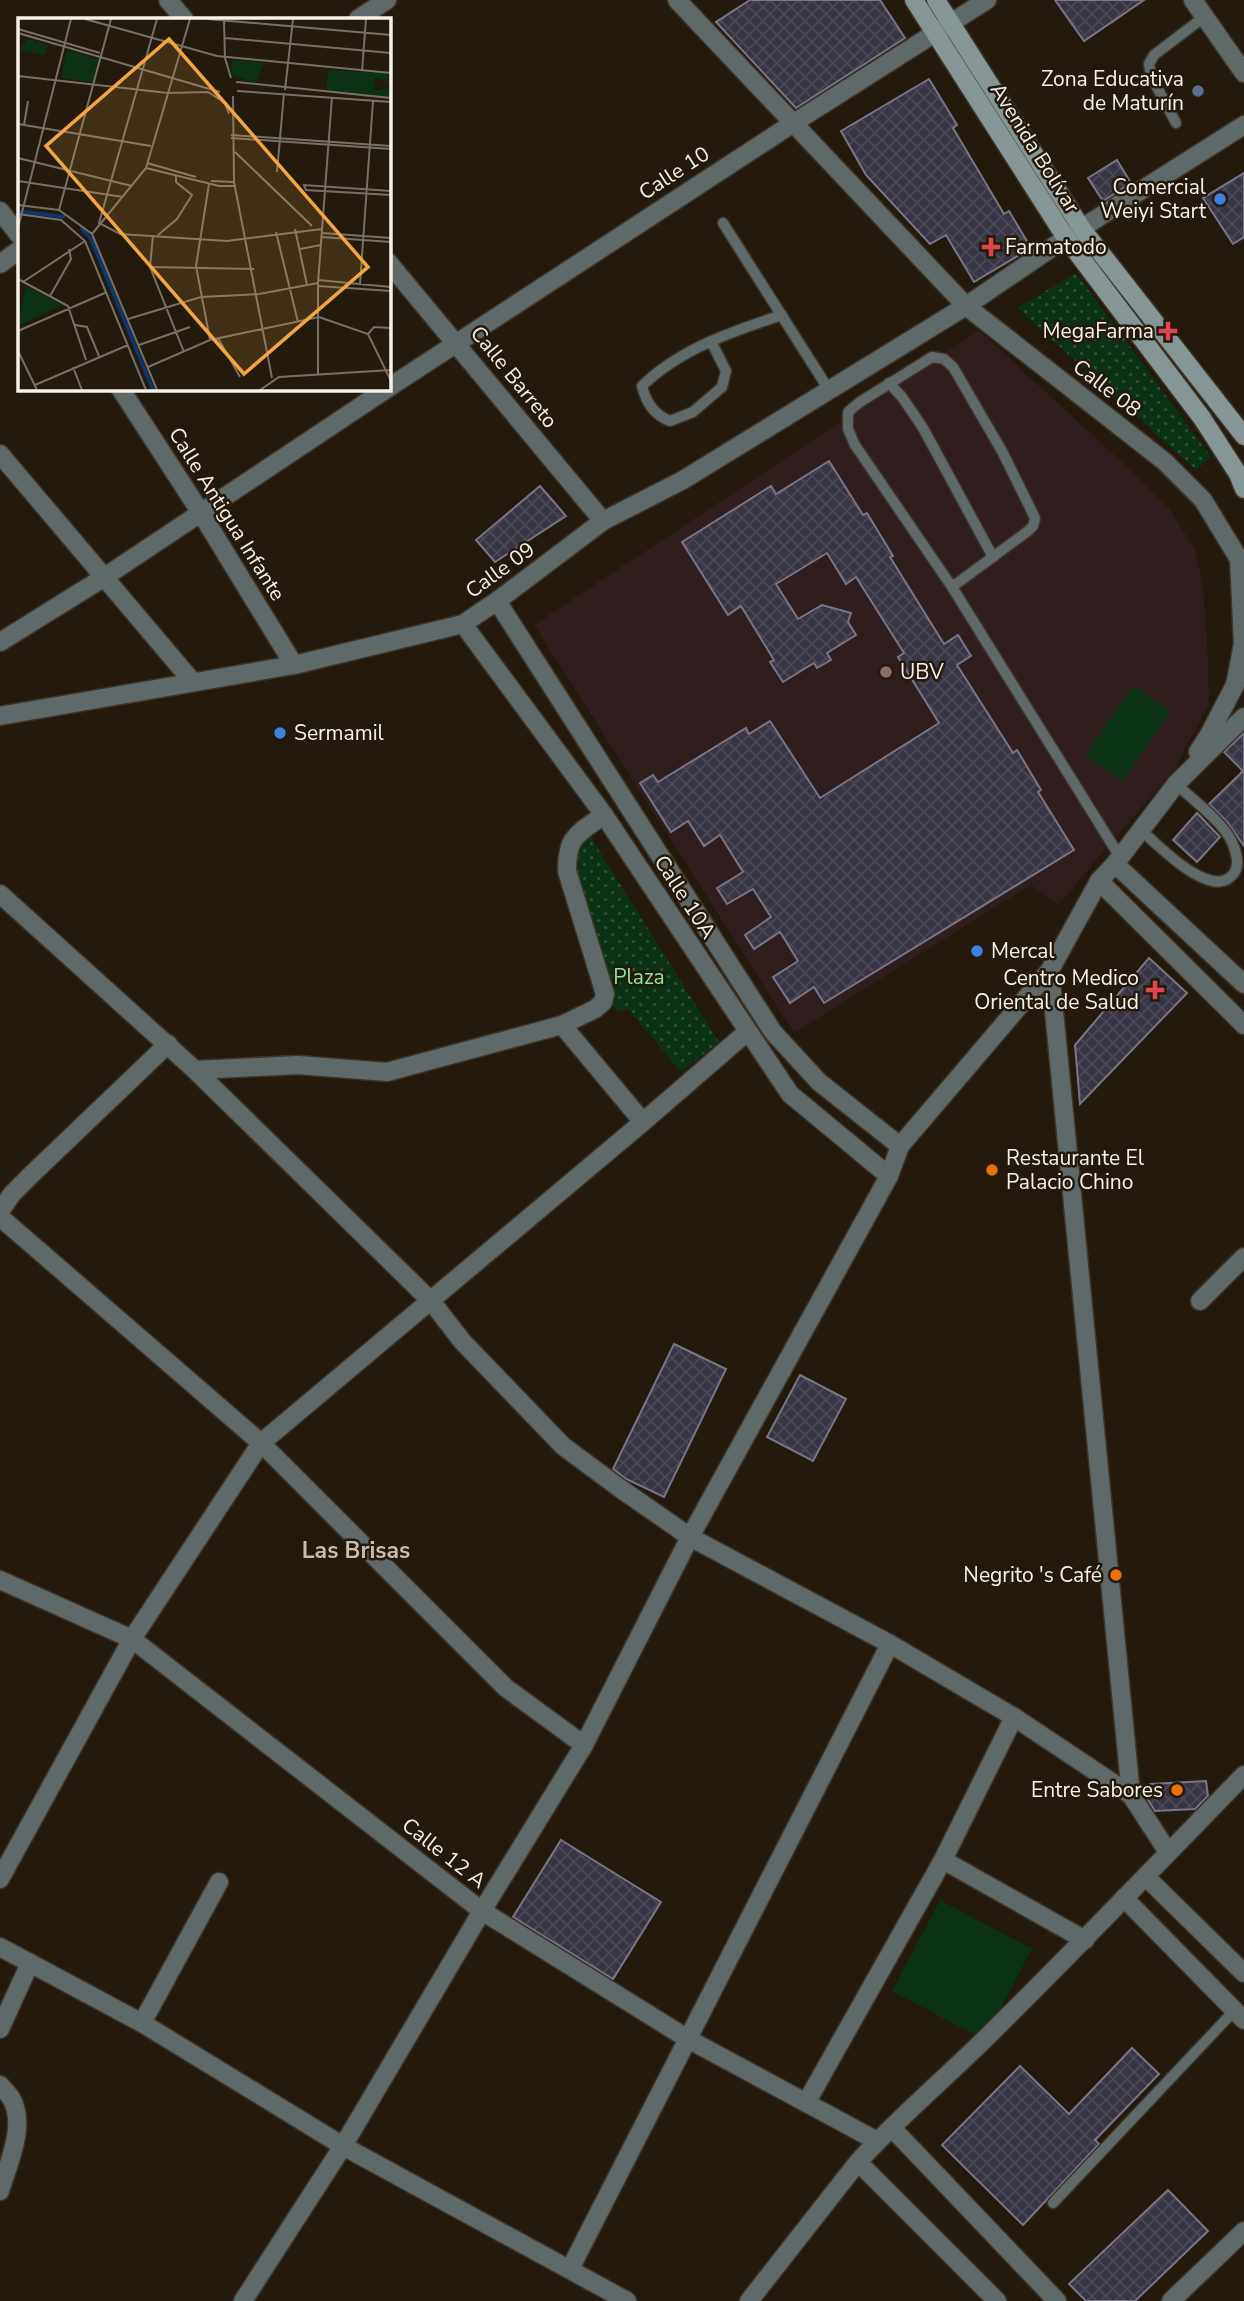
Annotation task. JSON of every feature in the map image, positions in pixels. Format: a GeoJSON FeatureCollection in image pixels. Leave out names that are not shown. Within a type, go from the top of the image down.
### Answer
{"type":"FeatureCollection","features":[{"type":"Feature","properties":{"kind":"street"},"geometry":{"type":"LineString","coordinates":[[168,0],[183,18]]}},
{"type":"Feature","properties":{"kind":"street"},"geometry":{"type":"LineString","coordinates":[[360,18],[387,0]]}},
{"type":"Feature","properties":{"kind":"street","name":"Calle 08"},"geometry":{"type":"LineString","coordinates":[[677,0],[966,306],[1164,461],[1203,500],[1238,559],[1242,644],[1235,685],[1209,735],[1176,784]]}},
{"type":"Feature","properties":{"kind":"street","name":"Avenida Bolívar"},"geometry":{"type":"LineString","coordinates":[[914,0],[942,28],[1082,229],[1244,436]]}},
{"type":"Feature","properties":{"kind":"street","name":"Avenida Bolívar"},"geometry":{"type":"LineString","coordinates":[[936,0],[942,28],[1066,238],[1202,418],[1238,474],[1244,489]]}},
{"type":"Feature","properties":{"kind":"street","name":"Calle 10"},"geometry":{"type":"LineString","coordinates":[[390,387],[987,0]]}},
{"type":"Feature","properties":{"kind":"street"},"geometry":{"type":"LineString","coordinates":[[1193,0],[1244,73]]}},
{"type":"Feature","properties":{"kind":"street","name":"Calle 09"},"geometry":{"type":"LineString","coordinates":[[0,716],[294,665],[463,624],[603,521],[683,480],[966,306],[1066,238],[1244,125]]}},
{"type":"Feature","properties":{"kind":"street"},"geometry":{"type":"LineString","coordinates":[[0,211],[18,234]]}},
{"type":"Feature","properties":{"kind":"street"},"geometry":{"type":"LineString","coordinates":[[0,264],[18,251]]}},
{"type":"Feature","properties":{"kind":"street","name":"Calle Barreto"},"geometry":{"type":"LineString","coordinates":[[390,264],[603,521]]}},
{"type":"Feature","properties":{"kind":"street","name":"Calle Antigua Infante"},"geometry":{"type":"LineString","coordinates":[[122,390],[294,665]]}},
{"type":"Feature","properties":{"kind":"street","name":"Calle 10"},"geometry":{"type":"LineString","coordinates":[[0,642],[103,578],[385,390]]}},
{"type":"Feature","properties":{"kind":"street"},"geometry":{"type":"LineString","coordinates":[[0,454],[192,681]]}},
{"type":"Feature","properties":{"kind":"street","name":"Calle 10A"},"geometry":{"type":"LineString","coordinates":[[497,601],[773,1032],[819,1082],[900,1146]]}},
{"type":"Feature","properties":{"kind":"street","name":"Calle 10A"},"geometry":{"type":"LineString","coordinates":[[463,624],[604,815],[790,1094],[889,1177]]}},
{"type":"Feature","properties":{"kind":"street"},"geometry":{"type":"LineString","coordinates":[[243,2301],[342,2146],[584,1745],[690,1536],[889,1177],[900,1146],[1051,970],[1099,881],[1176,784],[1244,717]]}},
{"type":"Feature","properties":{"kind":"street"},"geometry":{"type":"LineString","coordinates":[[195,1070],[298,1065],[387,1072],[562,1025],[595,1009],[603,1002],[605,994],[567,871],[567,855],[572,838],[604,815]]}},
{"type":"Feature","properties":{"kind":"street"},"geometry":{"type":"LineString","coordinates":[[1118,860],[1244,984]]}},
{"type":"Feature","properties":{"kind":"street"},"geometry":{"type":"LineString","coordinates":[[1099,881],[1244,1025]]}},
{"type":"Feature","properties":{"kind":"street"},"geometry":{"type":"LineString","coordinates":[[0,894],[195,1070],[430,1301],[462,1341],[563,1446],[690,1536],[890,1644],[1014,1717],[1130,1795],[1168,1852]]}},
{"type":"Feature","properties":{"kind":"street"},"geometry":{"type":"LineString","coordinates":[[1051,970],[1130,1795]]}},
{"type":"Feature","properties":{"kind":"street"},"geometry":{"type":"LineString","coordinates":[[562,1025],[643,1122]]}},
{"type":"Feature","properties":{"kind":"street"},"geometry":{"type":"LineString","coordinates":[[0,1879],[132,1639],[261,1443],[747,1032]]}},
{"type":"Feature","properties":{"kind":"street"},"geometry":{"type":"LineString","coordinates":[[0,1211],[32,1174],[168,1044]]}},
{"type":"Feature","properties":{"kind":"street"},"geometry":{"type":"LineString","coordinates":[[0,1217],[261,1443],[506,1688],[584,1745]]}},
{"type":"Feature","properties":{"kind":"street"},"geometry":{"type":"LineString","coordinates":[[1200,1301],[1244,1257]]}},
{"type":"Feature","properties":{"kind":"street","name":"Calle 12 A"},"geometry":{"type":"LineString","coordinates":[[0,1580],[132,1639],[482,1911],[688,2039],[877,2141]]}},
{"type":"Feature","properties":{"kind":"street"},"geometry":{"type":"LineString","coordinates":[[570,2269],[890,1644]]}},
{"type":"Feature","properties":{"kind":"street"},"geometry":{"type":"LineString","coordinates":[[806,2103],[943,1860],[1014,1717]]}},
{"type":"Feature","properties":{"kind":"street"},"geometry":{"type":"LineString","coordinates":[[749,2301],[877,2141],[1085,1940],[1244,1775]]}},
{"type":"Feature","properties":{"kind":"street"},"geometry":{"type":"LineString","coordinates":[[943,1860],[1085,1940]]}},
{"type":"Feature","properties":{"kind":"street"},"geometry":{"type":"LineString","coordinates":[[1146,1877],[1244,1973]]}},
{"type":"Feature","properties":{"kind":"street"},"geometry":{"type":"LineString","coordinates":[[142,2023],[219,1882]]}},
{"type":"Feature","properties":{"kind":"street"},"geometry":{"type":"LineString","coordinates":[[1124,1898],[1239,2016]]}},
{"type":"Feature","properties":{"kind":"street"},"geometry":{"type":"LineString","coordinates":[[0,1947],[142,2023],[342,2146],[628,2301]]}},
{"type":"Feature","properties":{"kind":"street"},"geometry":{"type":"LineString","coordinates":[[0,2029],[30,1963]]}},
{"type":"Feature","properties":{"kind":"street"},"geometry":{"type":"LineString","coordinates":[[0,2085],[12,2098],[16,2115],[16,2139],[0,2192]]}},
{"type":"Feature","properties":{"kind":"street"},"geometry":{"type":"LineString","coordinates":[[892,2128],[1057,2301]]}},
{"type":"Feature","properties":{"kind":"street"},"geometry":{"type":"LineString","coordinates":[[858,2162],[997,2301]]}},
{"type":"Feature","properties":{"kind":"street"},"geometry":{"type":"LineString","coordinates":[[1171,2301],[1244,2231]]}},
{"type":"Feature","properties":{"kind":"lane"},"geometry":{"type":"LineString","coordinates":[[1176,123],[1151,76],[1149,64],[1154,55],[1204,17]]}},
{"type":"Feature","properties":{"kind":"lane"},"geometry":{"type":"LineString","coordinates":[[723,223],[829,390]]}},
{"type":"Feature","properties":{"kind":"lane"},"geometry":{"type":"LineString","coordinates":[[711,341],[726,371],[722,387],[693,412],[670,421],[659,417],[645,401],[642,386],[657,372],[711,341],[729,332],[782,315]]}},
{"type":"Feature","properties":{"kind":"lane"},"geometry":{"type":"LineString","coordinates":[[951,587],[1028,531],[1035,518],[1003,453],[953,367],[944,359],[932,357],[848,412],[848,429],[855,445],[951,587],[1118,860]]}},
{"type":"Feature","properties":{"kind":"lane"},"geometry":{"type":"LineString","coordinates":[[889,383],[923,428],[993,557]]}},
{"type":"Feature","properties":{"kind":"lane"},"geometry":{"type":"LineString","coordinates":[[1141,830],[1191,872],[1214,882],[1229,879],[1236,870],[1238,861],[1232,841],[1215,820],[1176,784]]}},
{"type":"Feature","properties":{"kind":"lane"},"geometry":{"type":"LineString","coordinates":[[1053,2203],[1239,2016]]}},
{"type":"Feature","properties":{"kind":"shaded area","name":"UBV"},"geometry":{"type":"Polygon","coordinates":[[[979,330],[1137,476],[1170,510],[1195,549],[1203,587],[1209,704],[1174,770],[1058,905],[1031,885],[794,1033],[534,625],[979,330]]]}},
{"type":"Feature","properties":{"kind":"green space"},"geometry":{"type":"Polygon","coordinates":[[[1076,273],[1211,457],[1196,470],[1017,308],[1076,273]]]}},
{"type":"Feature","properties":{"kind":"green space"},"geometry":{"type":"Polygon","coordinates":[[[1134,685],[1171,712],[1122,781],[1085,755],[1134,685]]]}},
{"type":"Feature","properties":{"kind":"green space","name":"Plaza"},"geometry":{"type":"Polygon","coordinates":[[[588,833],[719,1042],[681,1072],[628,1009],[615,1011],[571,874],[574,856],[588,833]]]}},
{"type":"Feature","properties":{"kind":"green space"},"geometry":{"type":"Polygon","coordinates":[[[940,1900],[1032,1949],[984,2040],[892,1991],[940,1900]]]}},
{"type":"Feature","properties":{"kind":"building"},"geometry":{"type":"Polygon","coordinates":[[[750,0],[880,0],[905,38],[796,108],[716,22],[750,0]]]}},
{"type":"Feature","properties":{"kind":"building"},"geometry":{"type":"Polygon","coordinates":[[[1055,0],[1144,0],[1084,41],[1055,0]]]}},
{"type":"Feature","properties":{"kind":"building"},"geometry":{"type":"Polygon","coordinates":[[[929,79],[957,125],[953,128],[1004,214],[1009,211],[1031,248],[974,282],[946,235],[930,244],[866,175],[841,131],[929,79]]]}},
{"type":"Feature","properties":{"kind":"building"},"geometry":{"type":"Polygon","coordinates":[[[1117,160],[1131,183],[1103,201],[1088,178],[1117,160]]]}},
{"type":"Feature","properties":{"kind":"building"},"geometry":{"type":"Polygon","coordinates":[[[1244,173],[1244,237],[1233,244],[1203,198],[1244,173]]]}},
{"type":"Feature","properties":{"kind":"building"},"geometry":{"type":"Polygon","coordinates":[[[829,461],[863,515],[867,513],[893,556],[890,557],[944,644],[958,635],[971,656],[957,665],[1013,753],[1017,750],[1041,790],[1038,792],[1074,850],[824,1003],[814,987],[790,1003],[773,977],[798,961],[780,932],[754,949],[745,935],[771,917],[753,889],[727,904],[717,888],[743,872],[720,835],[704,846],[688,821],[671,832],[640,783],[653,775],[658,782],[746,728],[749,734],[770,721],[820,798],[939,723],[898,657],[904,653],[856,577],[846,584],[827,553],[776,584],[798,619],[822,605],[851,613],[848,622],[856,635],[827,653],[831,660],[817,668],[814,663],[783,682],[770,662],[774,660],[741,606],[728,615],[682,542],[771,486],[776,494],[829,461]]]}},
{"type":"Feature","properties":{"kind":"building"},"geometry":{"type":"Polygon","coordinates":[[[540,486],[566,516],[495,562],[476,540],[540,486]]]}},
{"type":"Feature","properties":{"kind":"building"},"geometry":{"type":"Polygon","coordinates":[[[1244,733],[1244,846],[1227,822],[1209,804],[1243,771],[1224,752],[1244,733]]]}},
{"type":"Feature","properties":{"kind":"building"},"geometry":{"type":"Polygon","coordinates":[[[1197,813],[1220,837],[1197,862],[1173,840],[1197,813]]]}},
{"type":"Feature","properties":{"kind":"building"},"geometry":{"type":"Polygon","coordinates":[[[1149,958],[1187,993],[1080,1104],[1075,1045],[1149,958]]]}},
{"type":"Feature","properties":{"kind":"building"},"geometry":{"type":"Polygon","coordinates":[[[674,1344],[726,1369],[664,1497],[626,1479],[613,1469],[674,1344]]]}},
{"type":"Feature","properties":{"kind":"building"},"geometry":{"type":"Polygon","coordinates":[[[800,1375],[846,1399],[813,1461],[767,1437],[800,1375]]]}},
{"type":"Feature","properties":{"kind":"building","name":"Entre Sabores"},"geometry":{"type":"Polygon","coordinates":[[[1206,1781],[1208,1796],[1195,1809],[1155,1811],[1145,1795],[1150,1784],[1206,1781]]]}},
{"type":"Feature","properties":{"kind":"building"},"geometry":{"type":"Polygon","coordinates":[[[561,1840],[661,1902],[613,1979],[513,1917],[561,1840]]]}},
{"type":"Feature","properties":{"kind":"building"},"geometry":{"type":"Polygon","coordinates":[[[1132,2048],[1159,2074],[1095,2140],[1099,2144],[1023,2225],[942,2145],[1020,2066],[1069,2114],[1132,2048]]]}},
{"type":"Feature","properties":{"kind":"building"},"geometry":{"type":"Polygon","coordinates":[[[1168,2190],[1208,2231],[1135,2301],[1086,2301],[1069,2284],[1168,2190]]]}},
{"type":"Feature","properties":{"kind":"place","name":"Zona Educativa de Maturín"},"geometry":{"type":"Point","coordinates":[1198,91]}},
{"type":"Feature","properties":{"kind":"place","name":"Comercial Weiyi Start"},"geometry":{"type":"Point","coordinates":[1220,199]}},
{"type":"Feature","properties":{"kind":"place","name":"Farmatodo"},"geometry":{"type":"Point","coordinates":[991,247]}},
{"type":"Feature","properties":{"kind":"place","name":"MegaFarma"},"geometry":{"type":"Point","coordinates":[1168,331]}},
{"type":"Feature","properties":{"kind":"place","name":"UBV"},"geometry":{"type":"Point","coordinates":[886,672]}},
{"type":"Feature","properties":{"kind":"place","name":"Sermamil"},"geometry":{"type":"Point","coordinates":[280,733]}},
{"type":"Feature","properties":{"kind":"place","name":"Mercal"},"geometry":{"type":"Point","coordinates":[977,951]}},
{"type":"Feature","properties":{"kind":"place","name":"Centro Medico Oriental de Salud"},"geometry":{"type":"Point","coordinates":[1155,990]}},
{"type":"Feature","properties":{"kind":"place","name":"Restaurante El Palacio Chino"},"geometry":{"type":"Point","coordinates":[992,1170]}},
{"type":"Feature","properties":{"kind":"place","name":"Negrito 's Café"},"geometry":{"type":"Point","coordinates":[1116,1575]}},
{"type":"Feature","properties":{"kind":"place","name":"Entre Sabores"},"geometry":{"type":"Point","coordinates":[1177,1790]}},
{"type":"Feature","properties":{"kind":"district","name":"Las Brisas"},"geometry":{"type":"Point","coordinates":[356,1550]}}]}
